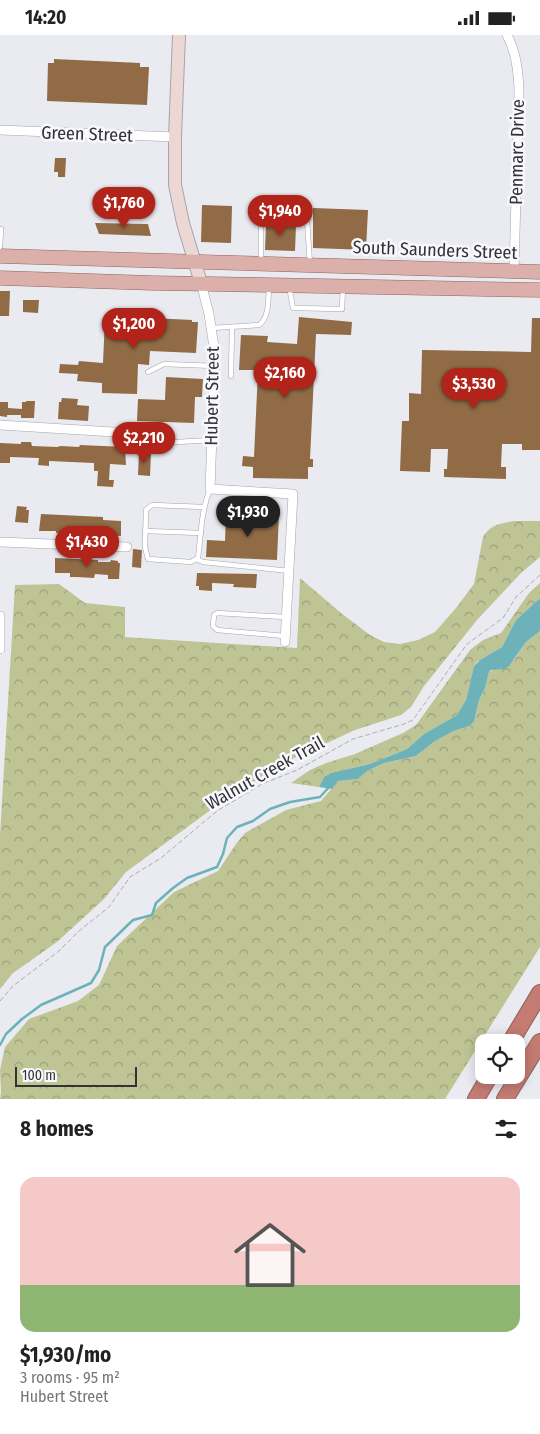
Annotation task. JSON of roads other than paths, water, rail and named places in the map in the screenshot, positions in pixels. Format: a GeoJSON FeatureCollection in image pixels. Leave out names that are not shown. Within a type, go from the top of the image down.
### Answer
{"type":"FeatureCollection","features":[{"type":"Feature","properties":{"kind":"highway"},"geometry":{"type":"LineString","coordinates":[[515,1034],[540,993]]}},
{"type":"Feature","properties":{"kind":"highway"},"geometry":{"type":"LineString","coordinates":[[505,1099],[540,1042]]}},
{"type":"Feature","properties":{"kind":"highway"},"geometry":{"type":"LineString","coordinates":[[476,1099],[485,1084]]}},
{"type":"Feature","properties":{"kind":"main road","name":"South Saunders Street"},"geometry":{"type":"LineString","coordinates":[[0,256],[540,272]]}},
{"type":"Feature","properties":{"kind":"main road","name":"South Saunders Street"},"geometry":{"type":"LineString","coordinates":[[0,278],[540,290]]}},
{"type":"Feature","properties":{"kind":"street"},"geometry":{"type":"LineString","coordinates":[[179,35],[174,174],[177,197],[201,283]]}},
{"type":"Feature","properties":{"kind":"street","name":"Penmarc Drive"},"geometry":{"type":"LineString","coordinates":[[507,35],[513,46],[518,67],[519,89],[514,271]]}},
{"type":"Feature","properties":{"kind":"street","name":"Green Street"},"geometry":{"type":"LineString","coordinates":[[0,130],[175,137]]}},
{"type":"Feature","properties":{"kind":"street","name":"Hubert Street"},"geometry":{"type":"LineString","coordinates":[[201,283],[206,298],[215,348],[210,489]]}},
{"type":"Feature","properties":{"kind":"street"},"geometry":{"type":"LineString","coordinates":[[0,425],[130,433]]}},
{"type":"Feature","properties":{"kind":"street"},"geometry":{"type":"LineString","coordinates":[[210,489],[293,494],[285,639]]}},
{"type":"Feature","properties":{"kind":"street"},"geometry":{"type":"LineString","coordinates":[[0,542],[128,547]]}},
{"type":"Feature","properties":{"kind":"street"},"geometry":{"type":"LineString","coordinates":[[0,616],[0,649]]}},
{"type":"Feature","properties":{"kind":"lane"},"geometry":{"type":"LineString","coordinates":[[261,264],[261,224],[264,217],[283,212],[298,212],[307,220],[310,265]]}},
{"type":"Feature","properties":{"kind":"lane"},"geometry":{"type":"LineString","coordinates":[[0,247],[1,229]]}},
{"type":"Feature","properties":{"kind":"lane"},"geometry":{"type":"LineString","coordinates":[[212,328],[259,325],[263,322],[266,317],[269,285]]}},
{"type":"Feature","properties":{"kind":"lane"},"geometry":{"type":"LineString","coordinates":[[288,285],[293,308],[342,309],[343,286]]}},
{"type":"Feature","properties":{"kind":"lane"},"geometry":{"type":"LineString","coordinates":[[231,376],[232,327]]}},
{"type":"Feature","properties":{"kind":"lane"},"geometry":{"type":"LineString","coordinates":[[148,372],[164,364],[214,366]]}},
{"type":"Feature","properties":{"kind":"lane"},"geometry":{"type":"LineString","coordinates":[[159,443],[212,440]]}},
{"type":"Feature","properties":{"kind":"lane"},"geometry":{"type":"LineString","coordinates":[[204,507],[152,505],[146,510],[144,547],[148,559],[191,562],[198,558],[204,507],[210,489]]}},
{"type":"Feature","properties":{"kind":"lane"},"geometry":{"type":"LineString","coordinates":[[145,531],[201,533]]}},
{"type":"Feature","properties":{"kind":"lane"},"geometry":{"type":"LineString","coordinates":[[196,559],[212,563],[289,571]]}},
{"type":"Feature","properties":{"kind":"lane"},"geometry":{"type":"LineString","coordinates":[[285,639],[217,630],[213,626],[214,615],[217,613],[286,617]]}},
{"type":"Feature","properties":{"kind":"water"},"geometry":{"type":"Polygon","coordinates":[[[540,598],[540,631],[526,642],[509,666],[489,672],[485,688],[479,700],[474,722],[435,741],[416,756],[384,763],[367,771],[358,779],[338,781],[332,789],[319,787],[324,777],[331,773],[370,764],[407,749],[424,734],[457,715],[466,700],[474,666],[480,660],[502,647],[516,620],[540,598]]]}},
{"type":"Feature","properties":{"kind":"waterway"},"geometry":{"type":"LineString","coordinates":[[0,1045],[6,1034],[41,1005],[91,983],[99,970],[105,947],[133,920],[152,915],[156,903],[173,888],[187,878],[217,867],[227,838],[237,827],[253,821],[270,809],[290,802],[320,797],[330,786]]}}]}
